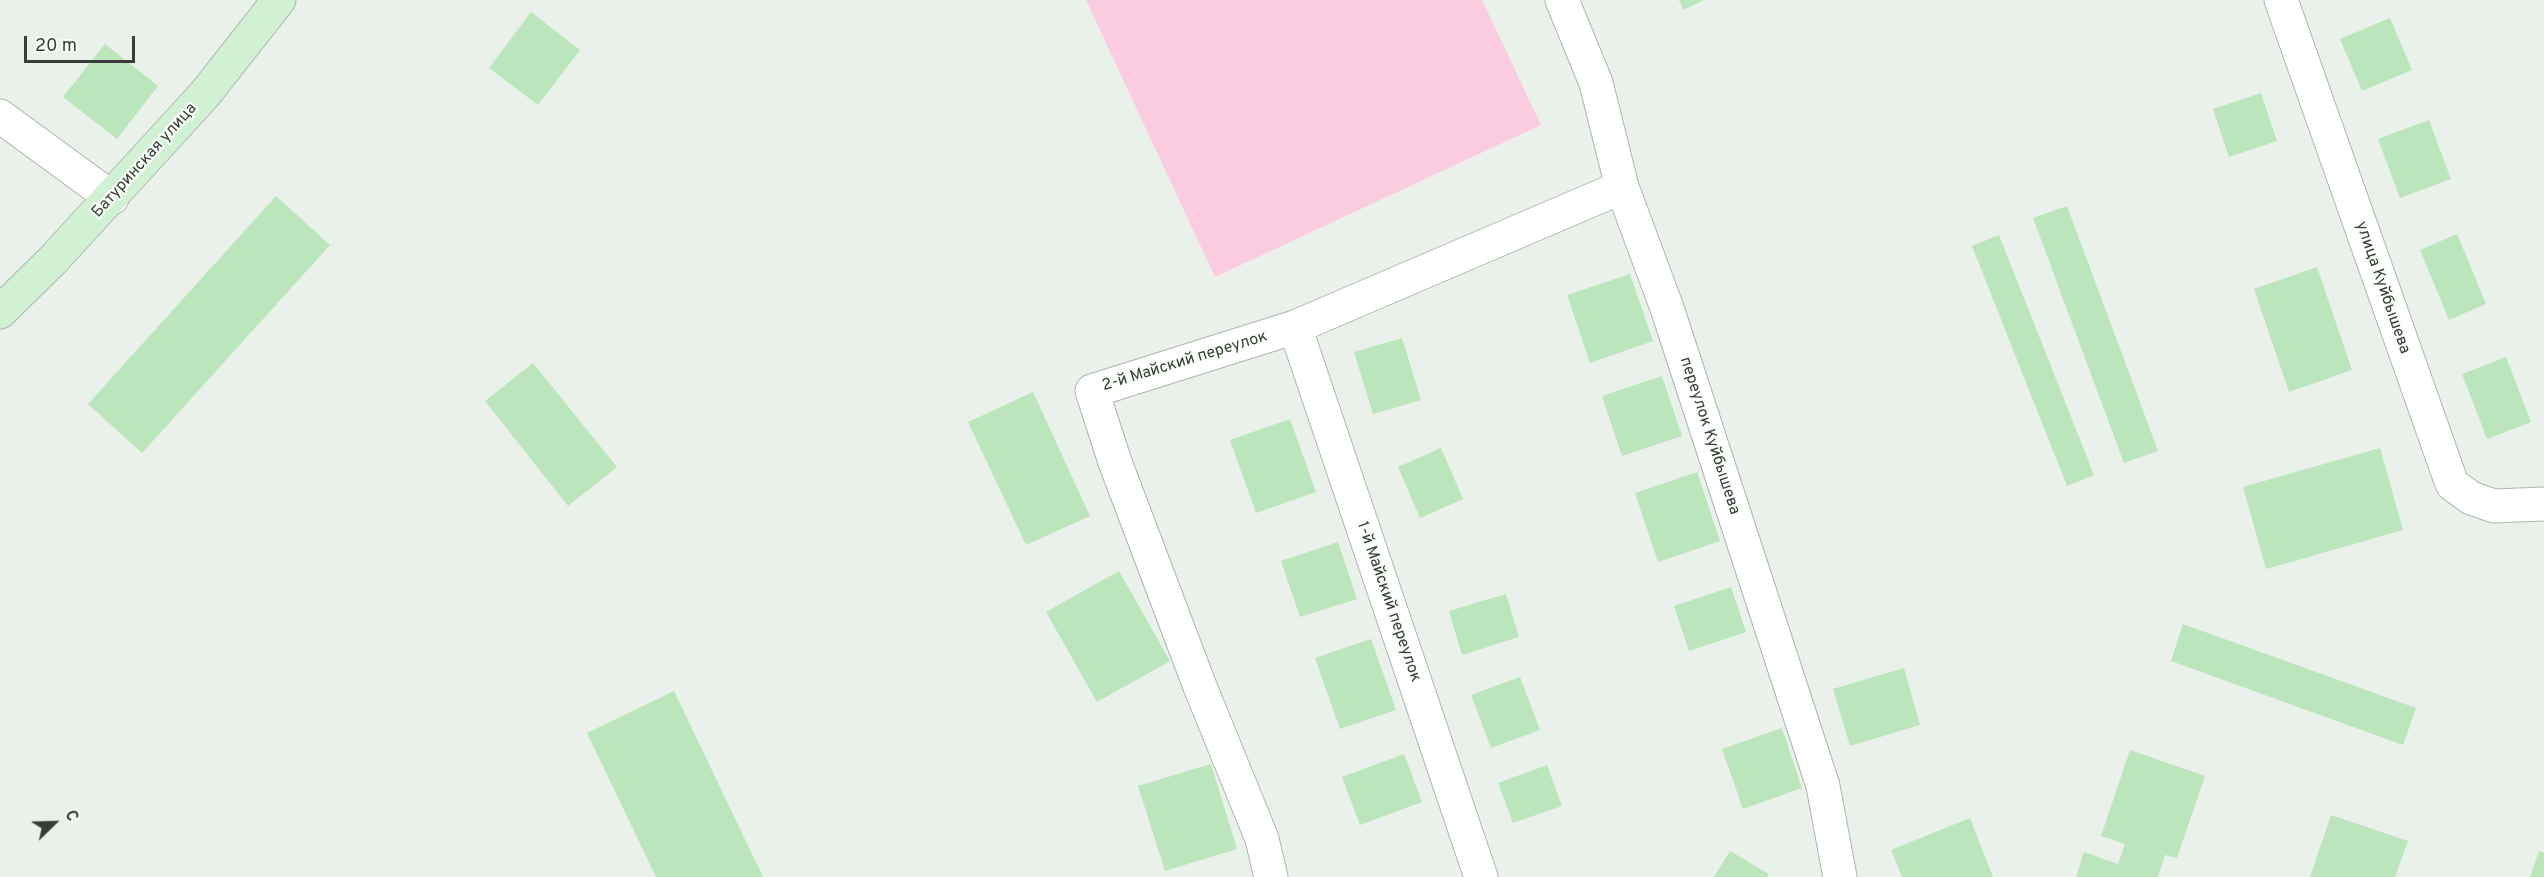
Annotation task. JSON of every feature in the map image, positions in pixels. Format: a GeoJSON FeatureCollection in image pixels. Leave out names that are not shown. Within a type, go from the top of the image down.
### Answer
{"type":"FeatureCollection","features":[{"type":"Feature","properties":{"kind":"main road","name":"Батуринская улица"},"geometry":{"type":"LineString","coordinates":[[0,312],[112,198],[205,94],[279,0]]}},
{"type":"Feature","properties":{"kind":"street","name":"переулок Куйбышева"},"geometry":{"type":"LineString","coordinates":[[1562,0],[1596,83],[1622,187],[1667,308],[1823,786],[1840,877]]}},
{"type":"Feature","properties":{"kind":"street","name":"улица Куйбышева"},"geometry":{"type":"LineString","coordinates":[[2281,0],[2452,484],[2471,498],[2494,506],[2544,504]]}},
{"type":"Feature","properties":{"kind":"street"},"geometry":{"type":"LineString","coordinates":[[0,116],[112,198]]}},
{"type":"Feature","properties":{"kind":"street","name":"2-й Майский переулок"},"geometry":{"type":"LineString","coordinates":[[1271,877],[1262,839],[1199,684],[1119,474],[1092,391],[1295,327],[1622,187]]}},
{"type":"Feature","properties":{"kind":"street","name":"1-й Майский переулок"},"geometry":{"type":"LineString","coordinates":[[1295,327],[1480,877]]}},
{"type":"Feature","properties":{"kind":"shaded area"},"geometry":{"type":"Polygon","coordinates":[[[1086,0],[1482,0],[1541,125],[1215,277],[1086,0]]]}},
{"type":"Feature","properties":{"kind":"building"},"geometry":{"type":"Polygon","coordinates":[[[1679,0],[1704,0],[1683,10],[1679,0]]]}},
{"type":"Feature","properties":{"kind":"building"},"geometry":{"type":"Polygon","coordinates":[[[531,12],[580,50],[538,105],[489,68],[531,12]]]}},
{"type":"Feature","properties":{"kind":"building"},"geometry":{"type":"Polygon","coordinates":[[[2390,18],[2412,70],[2362,91],[2340,39],[2390,18]]]}},
{"type":"Feature","properties":{"kind":"building"},"geometry":{"type":"Polygon","coordinates":[[[105,44],[158,86],[117,139],[63,97],[105,44]]]}},
{"type":"Feature","properties":{"kind":"building"},"geometry":{"type":"Polygon","coordinates":[[[2261,93],[2277,141],[2229,157],[2213,109],[2261,93]]]}},
{"type":"Feature","properties":{"kind":"building"},"geometry":{"type":"Polygon","coordinates":[[[2429,120],[2451,179],[2400,198],[2378,139],[2429,120]]]}},
{"type":"Feature","properties":{"kind":"building"},"geometry":{"type":"Polygon","coordinates":[[[276,196],[330,245],[142,453],[88,404],[276,196]]]}},
{"type":"Feature","properties":{"kind":"building"},"geometry":{"type":"Polygon","coordinates":[[[2067,206],[2158,451],[2124,463],[2033,218],[2067,206]]]}},
{"type":"Feature","properties":{"kind":"building"},"geometry":{"type":"Polygon","coordinates":[[[2457,234],[2486,304],[2449,320],[2420,250],[2457,234]]]}},
{"type":"Feature","properties":{"kind":"building"},"geometry":{"type":"Polygon","coordinates":[[[1999,235],[2094,475],[2067,486],[1972,246],[1999,235]]]}},
{"type":"Feature","properties":{"kind":"building"},"geometry":{"type":"Polygon","coordinates":[[[2317,267],[2352,370],[2289,392],[2254,289],[2317,267]]]}},
{"type":"Feature","properties":{"kind":"building"},"geometry":{"type":"Polygon","coordinates":[[[1630,274],[1653,341],[1590,363],[1567,295],[1630,274]]]}},
{"type":"Feature","properties":{"kind":"building"},"geometry":{"type":"Polygon","coordinates":[[[1402,338],[1421,400],[1373,414],[1354,352],[1402,338]]]}},
{"type":"Feature","properties":{"kind":"building"},"geometry":{"type":"Polygon","coordinates":[[[2506,357],[2531,422],[2487,439],[2462,374],[2506,357]]]}},
{"type":"Feature","properties":{"kind":"building"},"geometry":{"type":"Polygon","coordinates":[[[533,363],[617,467],[568,506],[485,401],[533,363]]]}},
{"type":"Feature","properties":{"kind":"building"},"geometry":{"type":"Polygon","coordinates":[[[1662,376],[1682,436],[1622,456],[1602,396],[1662,376]]]}},
{"type":"Feature","properties":{"kind":"building"},"geometry":{"type":"Polygon","coordinates":[[[1033,392],[1090,516],[1026,545],[968,422],[1033,392]]]}},
{"type":"Feature","properties":{"kind":"building"},"geometry":{"type":"Polygon","coordinates":[[[1290,419],[1316,492],[1256,513],[1230,440],[1290,419]]]}},
{"type":"Feature","properties":{"kind":"building"},"geometry":{"type":"Polygon","coordinates":[[[1441,448],[1463,499],[1420,518],[1398,467],[1441,448]]]}},
{"type":"Feature","properties":{"kind":"building"},"geometry":{"type":"Polygon","coordinates":[[[2380,448],[2403,530],[2266,569],[2243,487],[2380,448]]]}},
{"type":"Feature","properties":{"kind":"building"},"geometry":{"type":"Polygon","coordinates":[[[1697,472],[1720,541],[1658,562],[1635,493],[1697,472]]]}},
{"type":"Feature","properties":{"kind":"building"},"geometry":{"type":"Polygon","coordinates":[[[1338,542],[1357,599],[1300,617],[1281,561],[1338,542]]]}},
{"type":"Feature","properties":{"kind":"building"},"geometry":{"type":"Polygon","coordinates":[[[1119,571],[1170,661],[1097,702],[1046,612],[1119,571]]]}},
{"type":"Feature","properties":{"kind":"building"},"geometry":{"type":"Polygon","coordinates":[[[1731,587],[1746,632],[1689,651],[1674,606],[1731,587]]]}},
{"type":"Feature","properties":{"kind":"building"},"geometry":{"type":"Polygon","coordinates":[[[1506,594],[1519,637],[1462,655],[1449,611],[1506,594]]]}},
{"type":"Feature","properties":{"kind":"building"},"geometry":{"type":"Polygon","coordinates":[[[2183,624],[2416,708],[2403,745],[2171,661],[2183,624]]]}},
{"type":"Feature","properties":{"kind":"building"},"geometry":{"type":"Polygon","coordinates":[[[1371,639],[1396,710],[1340,729],[1315,658],[1371,639]]]}},
{"type":"Feature","properties":{"kind":"building"},"geometry":{"type":"Polygon","coordinates":[[[1904,668],[1920,725],[1850,746],[1833,689],[1904,668]]]}},
{"type":"Feature","properties":{"kind":"building"},"geometry":{"type":"Polygon","coordinates":[[[1520,677],[1540,730],[1491,748],[1471,695],[1520,677]]]}},
{"type":"Feature","properties":{"kind":"building"},"geometry":{"type":"Polygon","coordinates":[[[674,691],[763,877],[656,877],[587,733],[674,691]]]}},
{"type":"Feature","properties":{"kind":"building"},"geometry":{"type":"Polygon","coordinates":[[[1782,728],[1802,788],[1743,809],[1722,749],[1782,728]]]}},
{"type":"Feature","properties":{"kind":"building"},"geometry":{"type":"Polygon","coordinates":[[[2130,750],[2205,776],[2177,858],[2165,855],[2158,877],[2076,877],[2084,852],[2118,864],[2125,844],[2101,836],[2130,750]]]}},
{"type":"Feature","properties":{"kind":"building"},"geometry":{"type":"Polygon","coordinates":[[[1404,754],[1422,802],[1360,825],[1342,777],[1404,754]]]}},
{"type":"Feature","properties":{"kind":"building"},"geometry":{"type":"Polygon","coordinates":[[[1211,764],[1237,849],[1165,871],[1138,786],[1211,764]]]}},
{"type":"Feature","properties":{"kind":"building"},"geometry":{"type":"Polygon","coordinates":[[[1547,765],[1562,806],[1513,823],[1498,783],[1547,765]]]}},
{"type":"Feature","properties":{"kind":"building"},"geometry":{"type":"Polygon","coordinates":[[[2331,815],[2408,841],[2395,877],[2310,877],[2331,815]]]}},
{"type":"Feature","properties":{"kind":"building"},"geometry":{"type":"Polygon","coordinates":[[[1970,818],[1993,877],[1902,877],[1891,850],[1970,818]]]}},
{"type":"Feature","properties":{"kind":"building"},"geometry":{"type":"Polygon","coordinates":[[[1730,851],[1769,874],[1767,877],[1714,877],[1730,851]]]}},
{"type":"Feature","properties":{"kind":"building"},"geometry":{"type":"Polygon","coordinates":[[[2539,851],[2544,853],[2544,877],[2530,877],[2539,851]]]}}]}
